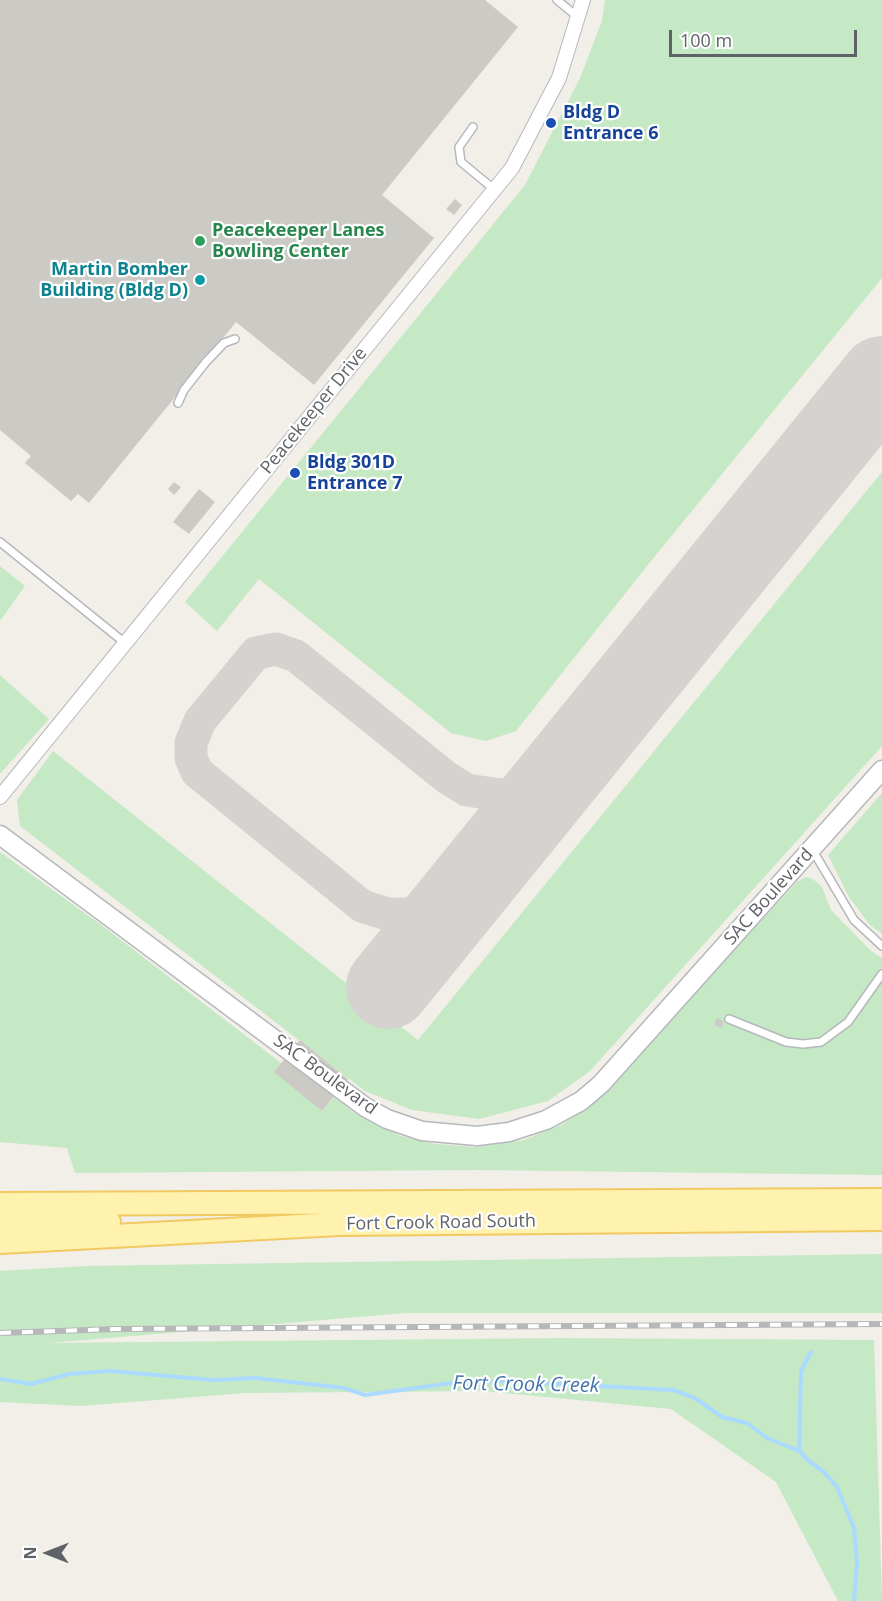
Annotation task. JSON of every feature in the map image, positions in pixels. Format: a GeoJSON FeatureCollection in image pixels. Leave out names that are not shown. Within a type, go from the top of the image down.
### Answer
{"type":"FeatureCollection","features":[{"type":"Feature","properties":{"kind":"main road","name":"Fort Crook Road South"},"geometry":{"type":"LineString","coordinates":[[0,1204],[882,1200]]}},
{"type":"Feature","properties":{"kind":"main road","name":"Fort Crook Road South"},"geometry":{"type":"LineString","coordinates":[[0,1242],[339,1224],[882,1219]]}},
{"type":"Feature","properties":{"kind":"main road"},"geometry":{"type":"LineString","coordinates":[[0,1223],[339,1224]]}},
{"type":"Feature","properties":{"kind":"street","name":"Peacekeeper Drive"},"geometry":{"type":"LineString","coordinates":[[0,797],[512,168],[549,100],[569,53],[583,0]]}},
{"type":"Feature","properties":{"kind":"street","name":"SAC Boulevard"},"geometry":{"type":"LineString","coordinates":[[0,835],[365,1107],[405,1126],[438,1134],[466,1136],[528,1127],[581,1101],[625,1058],[882,770]]}},
{"type":"Feature","properties":{"kind":"lane"},"geometry":{"type":"LineString","coordinates":[[557,0],[579,18]]}},
{"type":"Feature","properties":{"kind":"lane"},"geometry":{"type":"LineString","coordinates":[[474,127],[459,147],[461,162],[495,190]]}},
{"type":"Feature","properties":{"kind":"lane"},"geometry":{"type":"LineString","coordinates":[[178,403],[184,390],[206,362],[224,344],[235,339]]}},
{"type":"Feature","properties":{"kind":"lane"},"geometry":{"type":"LineString","coordinates":[[0,542],[125,643]]}},
{"type":"Feature","properties":{"kind":"lane"},"geometry":{"type":"LineString","coordinates":[[812,849],[854,920],[882,946]]}},
{"type":"Feature","properties":{"kind":"lane"},"geometry":{"type":"LineString","coordinates":[[729,1019],[786,1042],[803,1044],[821,1042],[848,1022],[882,974]]}},
{"type":"Feature","properties":{"kind":"green space"},"geometry":{"type":"Polygon","coordinates":[[[605,0],[882,0],[882,278],[651,561],[516,731],[486,741],[451,733],[259,579],[217,631],[185,602],[525,185],[580,78],[602,21],[605,0]]]}},
{"type":"Feature","properties":{"kind":"green space"},"geometry":{"type":"Polygon","coordinates":[[[882,472],[882,746],[590,1071],[548,1101],[479,1119],[412,1110],[365,1091],[20,826],[17,800],[53,751],[418,1040],[882,472]]]}},
{"type":"Feature","properties":{"kind":"green space"},"geometry":{"type":"Polygon","coordinates":[[[0,566],[25,586],[0,621],[0,566]]]}},
{"type":"Feature","properties":{"kind":"green space"},"geometry":{"type":"Polygon","coordinates":[[[0,675],[49,719],[0,774],[0,675]]]}},
{"type":"Feature","properties":{"kind":"green space"},"geometry":{"type":"Polygon","coordinates":[[[882,793],[882,934],[869,924],[849,897],[828,855],[882,793]]]}},
{"type":"Feature","properties":{"kind":"green space"},"geometry":{"type":"Polygon","coordinates":[[[0,852],[100,924],[281,1063],[322,1111],[334,1097],[357,1115],[401,1136],[435,1144],[476,1147],[524,1140],[561,1125],[588,1107],[798,881],[807,877],[813,879],[822,887],[831,910],[871,951],[882,958],[882,1175],[477,1170],[75,1173],[67,1148],[0,1142],[0,852]]]}},
{"type":"Feature","properties":{"kind":"green space"},"geometry":{"type":"Polygon","coordinates":[[[882,1254],[882,1313],[406,1313],[49,1343],[559,1338],[874,1340],[882,1601],[838,1601],[776,1482],[671,1409],[483,1391],[245,1393],[81,1406],[0,1402],[0,1271],[86,1266],[882,1254]]]}},
{"type":"Feature","properties":{"kind":"building","name":"Martin Bomber Building (Bldg D)"},"geometry":{"type":"Polygon","coordinates":[[[0,0],[485,0],[518,27],[382,195],[434,238],[314,385],[236,322],[89,503],[78,494],[71,501],[25,463],[31,456],[0,430],[0,0]]]}},
{"type":"Feature","properties":{"kind":"building"},"geometry":{"type":"Polygon","coordinates":[[[455,199],[462,205],[454,215],[446,209],[455,199]]]}},
{"type":"Feature","properties":{"kind":"building"},"geometry":{"type":"Polygon","coordinates":[[[174,482],[181,487],[174,495],[168,489],[174,482]]]}},
{"type":"Feature","properties":{"kind":"building"},"geometry":{"type":"Polygon","coordinates":[[[199,489],[215,502],[189,534],[173,522],[199,489]]]}},
{"type":"Feature","properties":{"kind":"building"},"geometry":{"type":"Polygon","coordinates":[[[717,1018],[724,1021],[722,1028],[714,1025],[717,1018]]]}},
{"type":"Feature","properties":{"kind":"building"},"geometry":{"type":"Polygon","coordinates":[[[300,1040],[348,1079],[322,1111],[274,1072],[300,1040]]]}},
{"type":"Feature","properties":{"kind":"waterway"},"geometry":{"type":"LineString","coordinates":[[799,1451],[801,1371],[811,1352]]}},
{"type":"Feature","properties":{"kind":"waterway","name":"Fort Crook Creek"},"geometry":{"type":"LineString","coordinates":[[0,1379],[31,1384],[69,1374],[110,1371],[213,1380],[255,1378],[344,1388],[365,1395],[459,1382],[504,1381],[673,1390],[695,1398],[722,1417],[747,1423],[767,1438],[799,1451],[823,1471],[837,1487],[854,1528],[857,1562],[854,1601]]}},
{"type":"Feature","properties":{"kind":"taxiway"},"geometry":{"type":"LineString","coordinates":[[474,881],[441,905],[414,914],[387,914],[362,906],[197,772],[191,758],[191,743],[200,721],[256,653],[276,649],[296,656],[446,777],[467,790],[500,795],[517,793],[547,780],[570,762]]}},
{"type":"Feature","properties":{"kind":"runway"},"geometry":{"type":"LineString","coordinates":[[388,987],[882,378]]}},
{"type":"Feature","properties":{"kind":"railway"},"geometry":{"type":"LineString","coordinates":[[0,1333],[116,1329],[882,1324]]}},
{"type":"Feature","properties":{"kind":"place","name":"Bldg D Entrance 6"},"geometry":{"type":"Point","coordinates":[551,123]}},
{"type":"Feature","properties":{"kind":"place","name":"Peacekeeper Lanes Bowling Center"},"geometry":{"type":"Point","coordinates":[200,241]}},
{"type":"Feature","properties":{"kind":"place","name":"Martin Bomber Building (Bldg D)"},"geometry":{"type":"Point","coordinates":[200,280]}},
{"type":"Feature","properties":{"kind":"place","name":"Bldg 301D Entrance 7"},"geometry":{"type":"Point","coordinates":[295,473]}}]}
